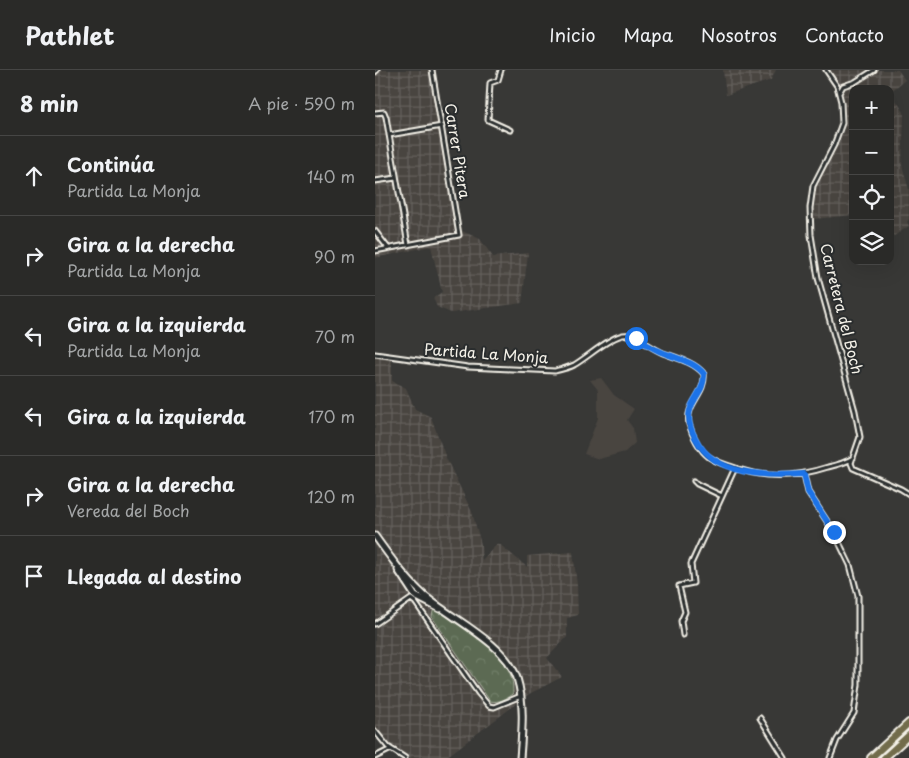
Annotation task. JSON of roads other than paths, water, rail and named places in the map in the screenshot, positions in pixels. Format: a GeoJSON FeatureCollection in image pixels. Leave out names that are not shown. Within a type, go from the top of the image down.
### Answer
{"type":"FeatureCollection","features":[{"type":"Feature","properties":{"kind":"highway"},"geometry":{"type":"LineString","coordinates":[[871,758],[909,722]]}},
{"type":"Feature","properties":{"kind":"highway"},"geometry":{"type":"LineString","coordinates":[[884,758],[909,735]]}},
{"type":"Feature","properties":{"kind":"street","name":"Carrer Pitera"},"geometry":{"type":"LineString","coordinates":[[408,245],[459,235],[432,70]]}},
{"type":"Feature","properties":{"kind":"street"},"geometry":{"type":"LineString","coordinates":[[501,70],[498,80],[490,83],[488,120],[510,130]]}},
{"type":"Feature","properties":{"kind":"street","name":"Carretera del Boch"},"geometry":{"type":"LineString","coordinates":[[826,70],[837,86],[841,102],[842,123],[834,145],[813,186],[810,217],[811,235],[819,278],[855,411],[860,437],[853,458]]}},
{"type":"Feature","properties":{"kind":"street"},"geometry":{"type":"LineString","coordinates":[[839,94],[843,86],[855,82],[874,70]]}},
{"type":"Feature","properties":{"kind":"street"},"geometry":{"type":"LineString","coordinates":[[375,113],[384,112],[408,245],[375,251]]}},
{"type":"Feature","properties":{"kind":"street"},"geometry":{"type":"LineString","coordinates":[[389,135],[442,126]]}},
{"type":"Feature","properties":{"kind":"street"},"geometry":{"type":"LineString","coordinates":[[375,181],[396,178]]}},
{"type":"Feature","properties":{"kind":"street"},"geometry":{"type":"LineString","coordinates":[[375,231],[388,248]]}},
{"type":"Feature","properties":{"kind":"street","name":"Partida La Monja"},"geometry":{"type":"LineString","coordinates":[[375,354],[468,367],[555,371],[575,364],[617,337],[628,335],[658,351],[690,363],[699,368],[704,374],[703,388],[693,403],[689,416],[691,429],[701,449],[709,457],[735,468]]}},
{"type":"Feature","properties":{"kind":"street"},"geometry":{"type":"LineString","coordinates":[[683,635],[681,620],[685,612],[679,586],[693,583],[691,564],[735,468],[756,475],[804,474],[845,463],[853,458]]}},
{"type":"Feature","properties":{"kind":"street"},"geometry":{"type":"LineString","coordinates":[[853,458],[851,463],[853,468],[909,494]]}},
{"type":"Feature","properties":{"kind":"street"},"geometry":{"type":"LineString","coordinates":[[804,474],[808,492],[834,532],[850,565],[858,596],[858,684],[854,714],[837,740],[831,758]]}},
{"type":"Feature","properties":{"kind":"street"},"geometry":{"type":"LineString","coordinates":[[694,481],[722,496]]}},
{"type":"Feature","properties":{"kind":"street"},"geometry":{"type":"LineString","coordinates":[[375,536],[394,563],[424,594],[503,654],[516,677],[521,696],[522,728],[520,758]]}},
{"type":"Feature","properties":{"kind":"street"},"geometry":{"type":"LineString","coordinates":[[394,563],[415,602],[489,706],[494,707],[521,696]]}},
{"type":"Feature","properties":{"kind":"street"},"geometry":{"type":"LineString","coordinates":[[375,624],[413,598],[424,594]]}},
{"type":"Feature","properties":{"kind":"street"},"geometry":{"type":"LineString","coordinates":[[413,598],[447,612]]}},
{"type":"Feature","properties":{"kind":"street"},"geometry":{"type":"LineString","coordinates":[[760,718],[785,758]]}},
{"type":"Feature","properties":{"kind":"street"},"geometry":{"type":"LineString","coordinates":[[375,730],[391,749],[405,758]]}},
{"type":"Feature","properties":{"kind":"street"},"geometry":{"type":"LineString","coordinates":[[375,757],[391,749]]}}]}
